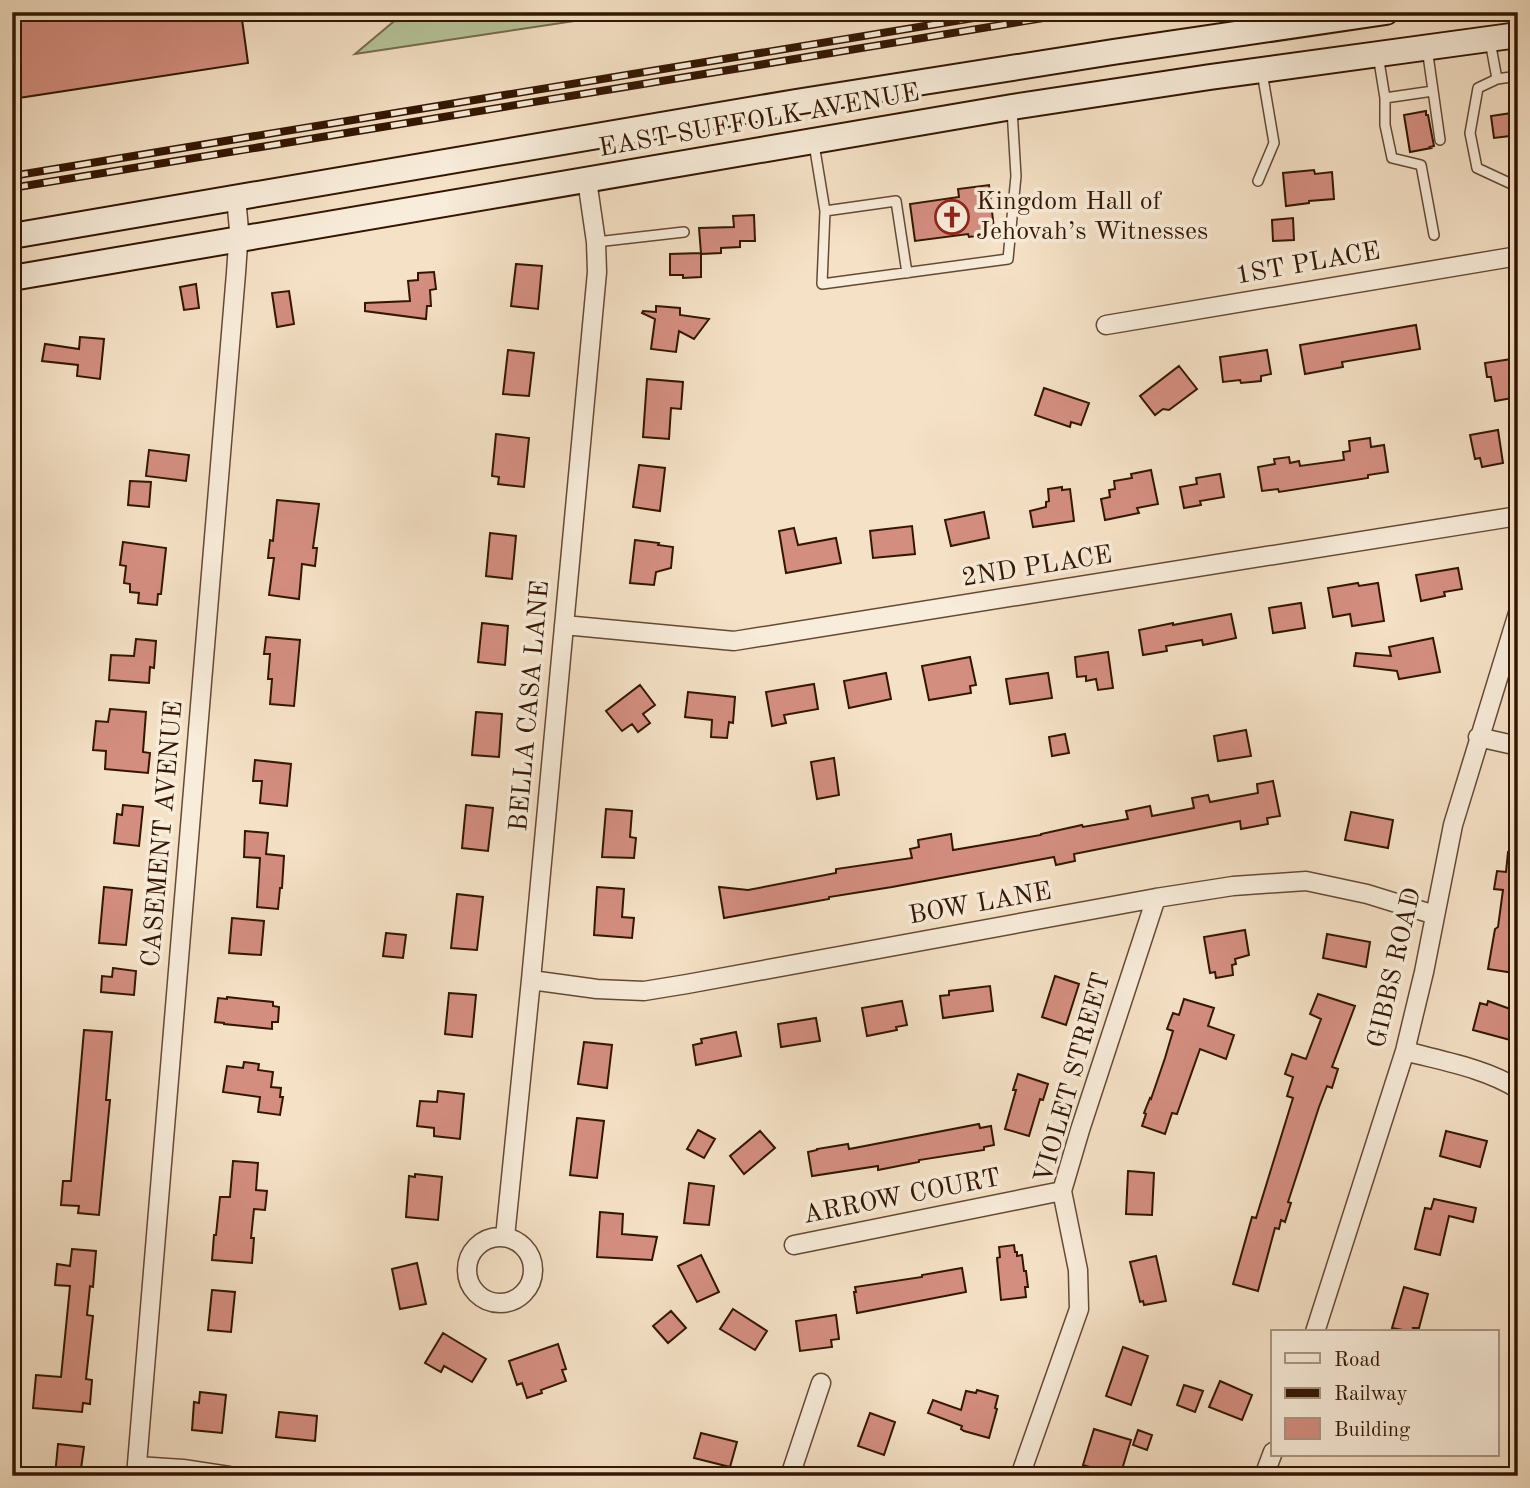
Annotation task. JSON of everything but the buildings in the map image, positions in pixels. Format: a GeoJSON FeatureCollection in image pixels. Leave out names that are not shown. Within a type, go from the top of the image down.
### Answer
{"type":"FeatureCollection","features":[{"type":"Feature","properties":{"kind":"main road","name":"EAST SUFFOLK AVENUE"},"geometry":{"type":"LineString","coordinates":[[12,236],[836,96],[1386,12]]}},
{"type":"Feature","properties":{"kind":"main road","name":"EAST SUFFOLK AVENUE"},"geometry":{"type":"LineString","coordinates":[[12,278],[1012,107],[1518,35]]}},
{"type":"Feature","properties":{"kind":"street","name":"BELLA CASA LANE"},"geometry":{"type":"LineString","coordinates":[[505,1237],[597,272],[596,242],[587,180]]}},
{"type":"Feature","properties":{"kind":"street","name":"CASEMENT AVENUE"},"geometry":{"type":"LineString","coordinates":[[137,1471],[239,240],[236,197]]}},
{"type":"Feature","properties":{"kind":"street","name":"1ST PLACE"},"geometry":{"type":"LineString","coordinates":[[1106,325],[1518,256]]}},
{"type":"Feature","properties":{"kind":"street","name":"2ND PLACE"},"geometry":{"type":"LineString","coordinates":[[564,625],[734,641],[1518,516]]}},
{"type":"Feature","properties":{"kind":"street","name":"GIBBS ROAD"},"geometry":{"type":"LineString","coordinates":[[1316,1330],[1405,1051],[1424,972],[1453,825],[1518,613]]}},
{"type":"Feature","properties":{"kind":"street"},"geometry":{"type":"LineString","coordinates":[[1478,737],[1518,747]]}},
{"type":"Feature","properties":{"kind":"street","name":"BOW LANE"},"geometry":{"type":"LineString","coordinates":[[531,980],[597,989],[644,991],[1233,886],[1306,881],[1367,894],[1435,915]]}},
{"type":"Feature","properties":{"kind":"street","name":"VIOLET STREET"},"geometry":{"type":"LineString","coordinates":[[1020,1476],[1079,1309],[1078,1270],[1062,1191],[1156,898]]}},
{"type":"Feature","properties":{"kind":"street"},"geometry":{"type":"LineString","coordinates":[[1405,1051],[1503,1080],[1518,1090]]}},
{"type":"Feature","properties":{"kind":"street","name":"ARROW COURT"},"geometry":{"type":"LineString","coordinates":[[794,1245],[1062,1191]]}},
{"type":"Feature","properties":{"kind":"street"},"geometry":{"type":"LineString","coordinates":[[790,1476],[821,1383]]}},
{"type":"Feature","properties":{"kind":"street"},"geometry":{"type":"LineString","coordinates":[[1264,1476],[1272,1456]]}},
{"type":"Feature","properties":{"kind":"street"},"geometry":{"type":"LineString","coordinates":[[137,1471],[183,1469],[229,1476]]}},
{"type":"Feature","properties":{"kind":"lane"},"geometry":{"type":"LineString","coordinates":[[1490,39],[1497,79]]}},
{"type":"Feature","properties":{"kind":"lane"},"geometry":{"type":"LineString","coordinates":[[1427,47],[1440,140]]}},
{"type":"Feature","properties":{"kind":"lane"},"geometry":{"type":"LineString","coordinates":[[1377,54],[1385,98],[1385,125],[1392,158],[1421,165],[1434,234]]}},
{"type":"Feature","properties":{"kind":"lane"},"geometry":{"type":"LineString","coordinates":[[1258,181],[1274,143],[1262,70]]}},
{"type":"Feature","properties":{"kind":"lane"},"geometry":{"type":"LineString","coordinates":[[1518,76],[1497,79],[1478,88],[1470,133],[1477,168],[1518,187]]}},
{"type":"Feature","properties":{"kind":"lane"},"geometry":{"type":"LineString","coordinates":[[1385,98],[1433,92]]}},
{"type":"Feature","properties":{"kind":"lane"},"geometry":{"type":"LineString","coordinates":[[813,142],[825,211],[822,285],[1008,259],[1016,176],[1012,107]]}},
{"type":"Feature","properties":{"kind":"lane"},"geometry":{"type":"LineString","coordinates":[[825,211],[896,201],[907,273]]}},
{"type":"Feature","properties":{"kind":"lane"},"geometry":{"type":"LineString","coordinates":[[596,242],[684,232]]}},
{"type":"Feature","properties":{"kind":"green space"},"geometry":{"type":"Polygon","coordinates":[[[405,12],[606,12],[608,16],[355,54],[405,12]]]}},
{"type":"Feature","properties":{"kind":"railway"},"geometry":{"type":"LineString","coordinates":[[12,176],[1010,12]]}},
{"type":"Feature","properties":{"kind":"railway"},"geometry":{"type":"LineString","coordinates":[[12,188],[1080,12]]}},
{"type":"Feature","properties":{"kind":"place","name":"Kingdom Hall of Jehovah’s Witnesses"},"geometry":{"type":"Point","coordinates":[952,217]}}]}
